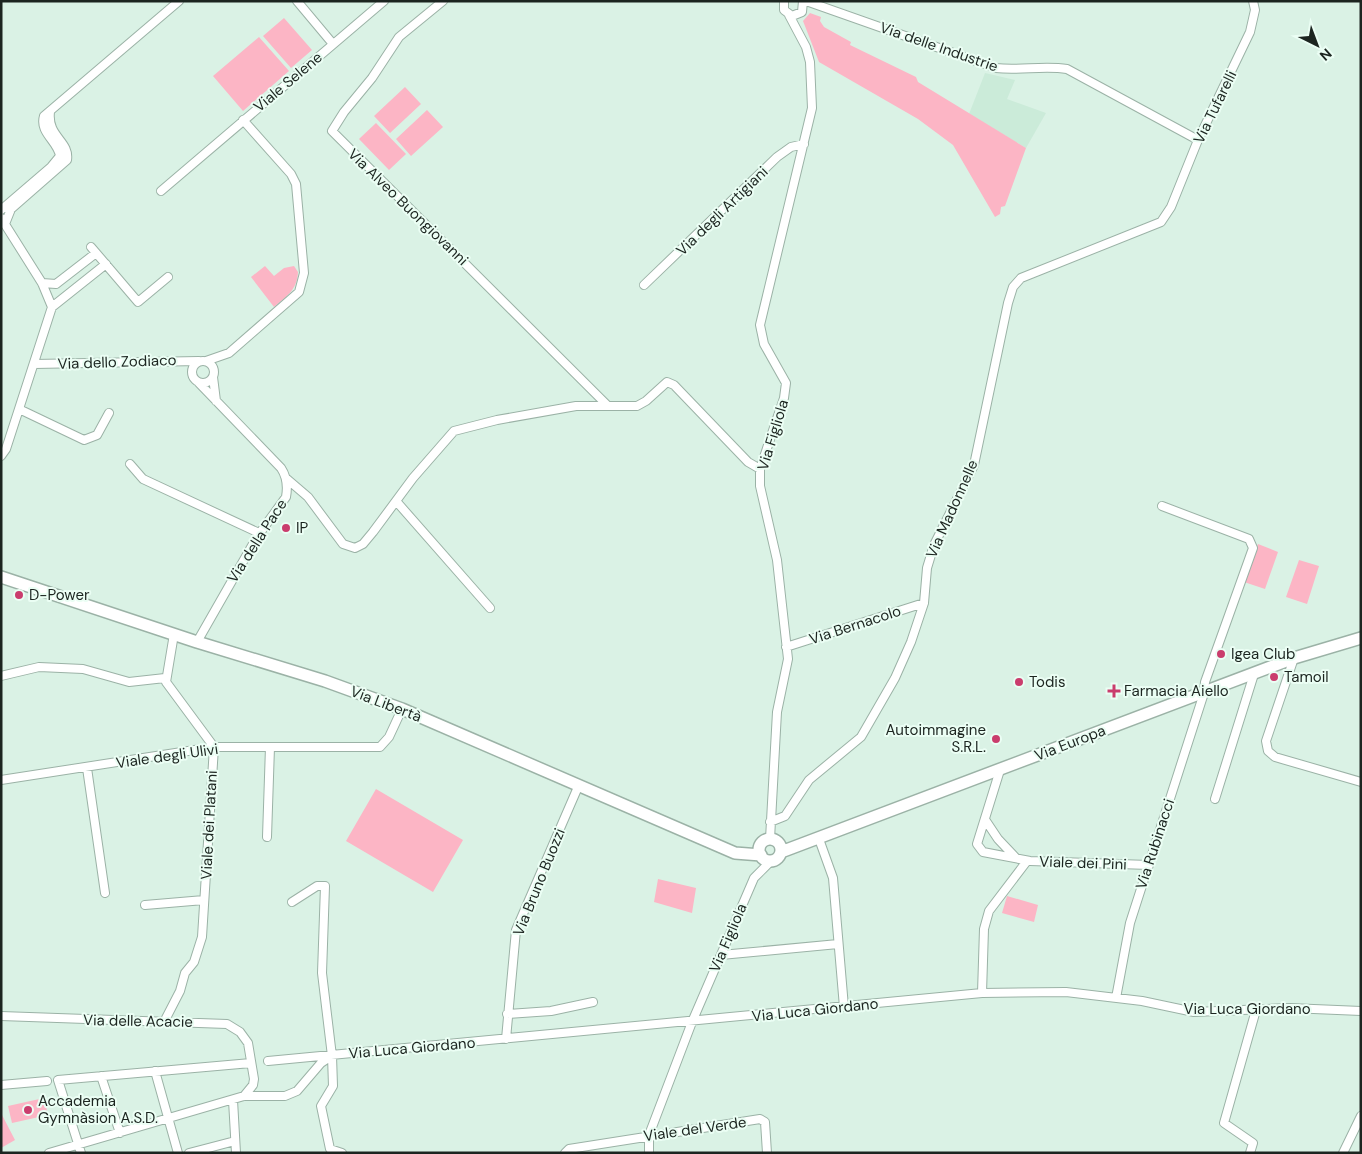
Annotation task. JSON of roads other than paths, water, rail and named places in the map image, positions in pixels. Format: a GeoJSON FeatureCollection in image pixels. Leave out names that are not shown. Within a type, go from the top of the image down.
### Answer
{"type":"FeatureCollection","features":[{"type":"Feature","properties":{"kind":"street"},"geometry":{"type":"LineString","coordinates":[[1,210],[58,161],[59,151],[43,126],[44,116],[179,1]]}},
{"type":"Feature","properties":{"kind":"street"},"geometry":{"type":"LineString","coordinates":[[298,1],[333,44]]}},
{"type":"Feature","properties":{"kind":"street","name":"Viale Selene"},"geometry":{"type":"LineString","coordinates":[[160,191],[384,1]]}},
{"type":"Feature","properties":{"kind":"street","name":"Via Alveo Buongiovanni"},"geometry":{"type":"LineString","coordinates":[[443,1],[400,37],[332,131],[606,405]]}},
{"type":"Feature","properties":{"kind":"street","name":"Via Tufarelli"},"geometry":{"type":"LineString","coordinates":[[1168,212],[1198,140],[1250,32],[1255,10],[1253,1]]}},
{"type":"Feature","properties":{"kind":"street"},"geometry":{"type":"LineString","coordinates":[[783,3],[789,15],[803,6]]}},
{"type":"Feature","properties":{"kind":"street"},"geometry":{"type":"LineString","coordinates":[[797,27],[803,6]]}},
{"type":"Feature","properties":{"kind":"street","name":"Via delle Industrie"},"geometry":{"type":"LineString","coordinates":[[803,6],[814,6],[918,39],[996,68],[1018,70],[1050,67],[1067,70],[1198,140]]}},
{"type":"Feature","properties":{"kind":"street","name":"Via Figliola"},"geometry":{"type":"LineString","coordinates":[[770,839],[777,712],[788,660],[777,560],[760,486],[760,469],[784,398],[786,382],[764,344],[760,326],[812,108],[810,62],[797,27],[789,15]]}},
{"type":"Feature","properties":{"kind":"street"},"geometry":{"type":"LineString","coordinates":[[50,112],[50,128],[67,151],[67,160],[11,209],[3,221],[42,283],[52,308]]}},
{"type":"Feature","properties":{"kind":"street","name":"Via dello Zodiaco"},"geometry":{"type":"LineString","coordinates":[[34,364],[203,361],[229,353],[295,297],[303,280],[296,184],[291,174],[244,120]]}},
{"type":"Feature","properties":{"kind":"street","name":"Via degli Artigiani"},"geometry":{"type":"LineString","coordinates":[[644,285],[777,157],[791,147],[804,144]]}},
{"type":"Feature","properties":{"kind":"street","name":"Via Madonnelle"},"geometry":{"type":"LineString","coordinates":[[770,822],[785,816],[809,780],[861,737],[895,678],[911,642],[924,603],[927,568],[934,545],[974,465],[999,340],[1013,287],[1020,278],[1161,222],[1168,212]]}},
{"type":"Feature","properties":{"kind":"street"},"geometry":{"type":"LineString","coordinates":[[42,283],[56,284],[94,250],[138,302],[168,277]]}},
{"type":"Feature","properties":{"kind":"street"},"geometry":{"type":"LineString","coordinates":[[1,456],[19,410],[52,308],[72,289],[106,264]]}},
{"type":"Feature","properties":{"kind":"street"},"geometry":{"type":"LineString","coordinates":[[66,276],[72,278],[75,282],[72,289]]}},
{"type":"Feature","properties":{"kind":"street"},"geometry":{"type":"LineString","coordinates":[[199,383],[209,382],[229,353]]}},
{"type":"Feature","properties":{"kind":"street","name":"Via della Pace"},"geometry":{"type":"LineString","coordinates":[[174,361],[192,375],[281,468],[287,480],[286,497],[259,533],[197,642]]}},
{"type":"Feature","properties":{"kind":"street"},"geometry":{"type":"LineString","coordinates":[[192,375],[194,365],[203,361],[212,365],[216,401]]}},
{"type":"Feature","properties":{"kind":"street"},"geometry":{"type":"LineString","coordinates":[[287,480],[308,497],[333,532],[349,548],[355,548],[363,544],[442,443],[459,429],[554,409],[640,404],[670,382],[748,462],[760,469]]}},
{"type":"Feature","properties":{"kind":"street"},"geometry":{"type":"LineString","coordinates":[[19,410],[84,440],[97,435],[109,413]]}},
{"type":"Feature","properties":{"kind":"street"},"geometry":{"type":"LineString","coordinates":[[130,464],[143,480],[259,533]]}},
{"type":"Feature","properties":{"kind":"street"},"geometry":{"type":"LineString","coordinates":[[396,501],[490,608]]}},
{"type":"Feature","properties":{"kind":"street","name":"Via Rubinacci"},"geometry":{"type":"LineString","coordinates":[[1116,998],[1130,922],[1204,693],[1205,682],[1250,557],[1252,542],[1162,506]]}},
{"type":"Feature","properties":{"kind":"street","name":"Via Libertà"},"geometry":{"type":"LineString","coordinates":[[1,577],[197,642],[325,681],[402,709],[578,787],[735,853],[766,858]]}},
{"type":"Feature","properties":{"kind":"street","name":"Via Bernacolo"},"geometry":{"type":"LineString","coordinates":[[786,647],[924,603]]}},
{"type":"Feature","properties":{"kind":"street"},"geometry":{"type":"LineString","coordinates":[[174,634],[165,678],[166,682],[214,747]]}},
{"type":"Feature","properties":{"kind":"street","name":"Via Europa"},"geometry":{"type":"LineString","coordinates":[[781,852],[1294,658],[1361,638]]}},
{"type":"Feature","properties":{"kind":"street"},"geometry":{"type":"LineString","coordinates":[[1294,658],[1266,741],[1268,751],[1275,757],[1361,782]]}},
{"type":"Feature","properties":{"kind":"street"},"geometry":{"type":"LineString","coordinates":[[1,676],[39,667],[83,669],[129,682],[165,678]]}},
{"type":"Feature","properties":{"kind":"street"},"geometry":{"type":"LineString","coordinates":[[1215,799],[1254,674]]}},
{"type":"Feature","properties":{"kind":"street","name":"Viale degli Ulivi"},"geometry":{"type":"LineString","coordinates":[[1,780],[214,747],[380,747],[389,737],[402,709]]}},
{"type":"Feature","properties":{"kind":"street","name":"Viale dei Platani"},"geometry":{"type":"LineString","coordinates":[[164,1022],[180,990],[185,973],[194,962],[202,937],[214,747]]}},
{"type":"Feature","properties":{"kind":"street"},"geometry":{"type":"LineString","coordinates":[[267,837],[270,747]]}},
{"type":"Feature","properties":{"kind":"street"},"geometry":{"type":"LineString","coordinates":[[88,768],[105,893]]}},
{"type":"Feature","properties":{"kind":"street","name":"Viale dei Pini"},"geometry":{"type":"LineString","coordinates":[[1000,770],[986,821],[977,844],[978,848],[983,852],[1027,861],[1149,865]]}},
{"type":"Feature","properties":{"kind":"street","name":"Via Bruno Buozzi"},"geometry":{"type":"LineString","coordinates":[[506,1039],[516,930],[578,787]]}},
{"type":"Feature","properties":{"kind":"street","name":"Viale dei Pini"},"geometry":{"type":"LineString","coordinates":[[986,821],[998,839],[1017,859]]}},
{"type":"Feature","properties":{"kind":"street"},"geometry":{"type":"LineString","coordinates":[[770,839],[778,843],[781,852],[777,858],[766,858],[761,844],[770,839]]}},
{"type":"Feature","properties":{"kind":"street"},"geometry":{"type":"LineString","coordinates":[[819,839],[833,878],[844,1007]]}},
{"type":"Feature","properties":{"kind":"street","name":"Via Figliola"},"geometry":{"type":"LineString","coordinates":[[649,1136],[692,1022],[754,878],[766,858]]}},
{"type":"Feature","properties":{"kind":"street"},"geometry":{"type":"LineString","coordinates":[[982,993],[984,929],[989,912],[1027,861]]}},
{"type":"Feature","properties":{"kind":"street"},"geometry":{"type":"LineString","coordinates":[[292,902],[317,886],[325,886],[322,973],[332,1056],[333,1086],[321,1106],[330,1149],[342,1153]]}},
{"type":"Feature","properties":{"kind":"street"},"geometry":{"type":"LineString","coordinates":[[145,905],[204,900]]}},
{"type":"Feature","properties":{"kind":"street"},"geometry":{"type":"LineString","coordinates":[[721,955],[838,944]]}},
{"type":"Feature","properties":{"kind":"street","name":"Via Luca Giordano"},"geometry":{"type":"LineString","coordinates":[[268,1061],[982,993],[1066,992],[1116,998],[1194,1012],[1328,1008],[1361,1011]]}},
{"type":"Feature","properties":{"kind":"street"},"geometry":{"type":"LineString","coordinates":[[507,1014],[551,1010],[593,1002]]}},
{"type":"Feature","properties":{"kind":"street"},"geometry":{"type":"LineString","coordinates":[[1250,1153],[1253,1143],[1224,1123],[1256,1010]]}},
{"type":"Feature","properties":{"kind":"street","name":"Via delle Acacie"},"geometry":{"type":"LineString","coordinates":[[1,1016],[227,1024],[244,1037],[254,1079]]}},
{"type":"Feature","properties":{"kind":"street"},"geometry":{"type":"LineString","coordinates":[[49,1153],[244,1096],[278,1097],[292,1094],[321,1062],[332,1056]]}},
{"type":"Feature","properties":{"kind":"street"},"geometry":{"type":"LineString","coordinates":[[81,1153],[58,1080],[251,1063]]}},
{"type":"Feature","properties":{"kind":"street"},"geometry":{"type":"LineString","coordinates":[[155,1071],[178,1153]]}},
{"type":"Feature","properties":{"kind":"street"},"geometry":{"type":"LineString","coordinates":[[101,1076],[120,1133]]}},
{"type":"Feature","properties":{"kind":"street"},"geometry":{"type":"LineString","coordinates":[[254,1079],[259,1089],[269,1096]]}},
{"type":"Feature","properties":{"kind":"street"},"geometry":{"type":"LineString","coordinates":[[244,1096],[253,1085],[254,1079]]}},
{"type":"Feature","properties":{"kind":"street"},"geometry":{"type":"LineString","coordinates":[[1,1086],[47,1081]]}},
{"type":"Feature","properties":{"kind":"street"},"geometry":{"type":"LineString","coordinates":[[233,1100],[236,1153]]}},
{"type":"Feature","properties":{"kind":"street"},"geometry":{"type":"LineString","coordinates":[[1343,1153],[1361,1116]]}},
{"type":"Feature","properties":{"kind":"street","name":"Viale del Verde"},"geometry":{"type":"LineString","coordinates":[[561,1153],[649,1136],[763,1120],[767,1153]]}},
{"type":"Feature","properties":{"kind":"street"},"geometry":{"type":"LineString","coordinates":[[649,1136],[650,1153]]}},
{"type":"Feature","properties":{"kind":"street"},"geometry":{"type":"LineString","coordinates":[[189,1153],[235,1140]]}},
{"type":"Feature","properties":{"kind":"place","name":"IP"},"geometry":{"type":"Point","coordinates":[286,528]}},
{"type":"Feature","properties":{"kind":"place","name":"D-Power"},"geometry":{"type":"Point","coordinates":[19,595]}},
{"type":"Feature","properties":{"kind":"place","name":"Igea Club"},"geometry":{"type":"Point","coordinates":[1221,654]}},
{"type":"Feature","properties":{"kind":"place","name":"Tamoil"},"geometry":{"type":"Point","coordinates":[1274,677]}},
{"type":"Feature","properties":{"kind":"place","name":"Todis"},"geometry":{"type":"Point","coordinates":[1019,682]}},
{"type":"Feature","properties":{"kind":"place","name":"Farmacia Aiello"},"geometry":{"type":"Point","coordinates":[1114,691]}},
{"type":"Feature","properties":{"kind":"place","name":"Autoimmagine S.R.L."},"geometry":{"type":"Point","coordinates":[996,739]}},
{"type":"Feature","properties":{"kind":"place","name":"Accademia Gymnàsion A.S.D."},"geometry":{"type":"Point","coordinates":[28,1110]}}]}
